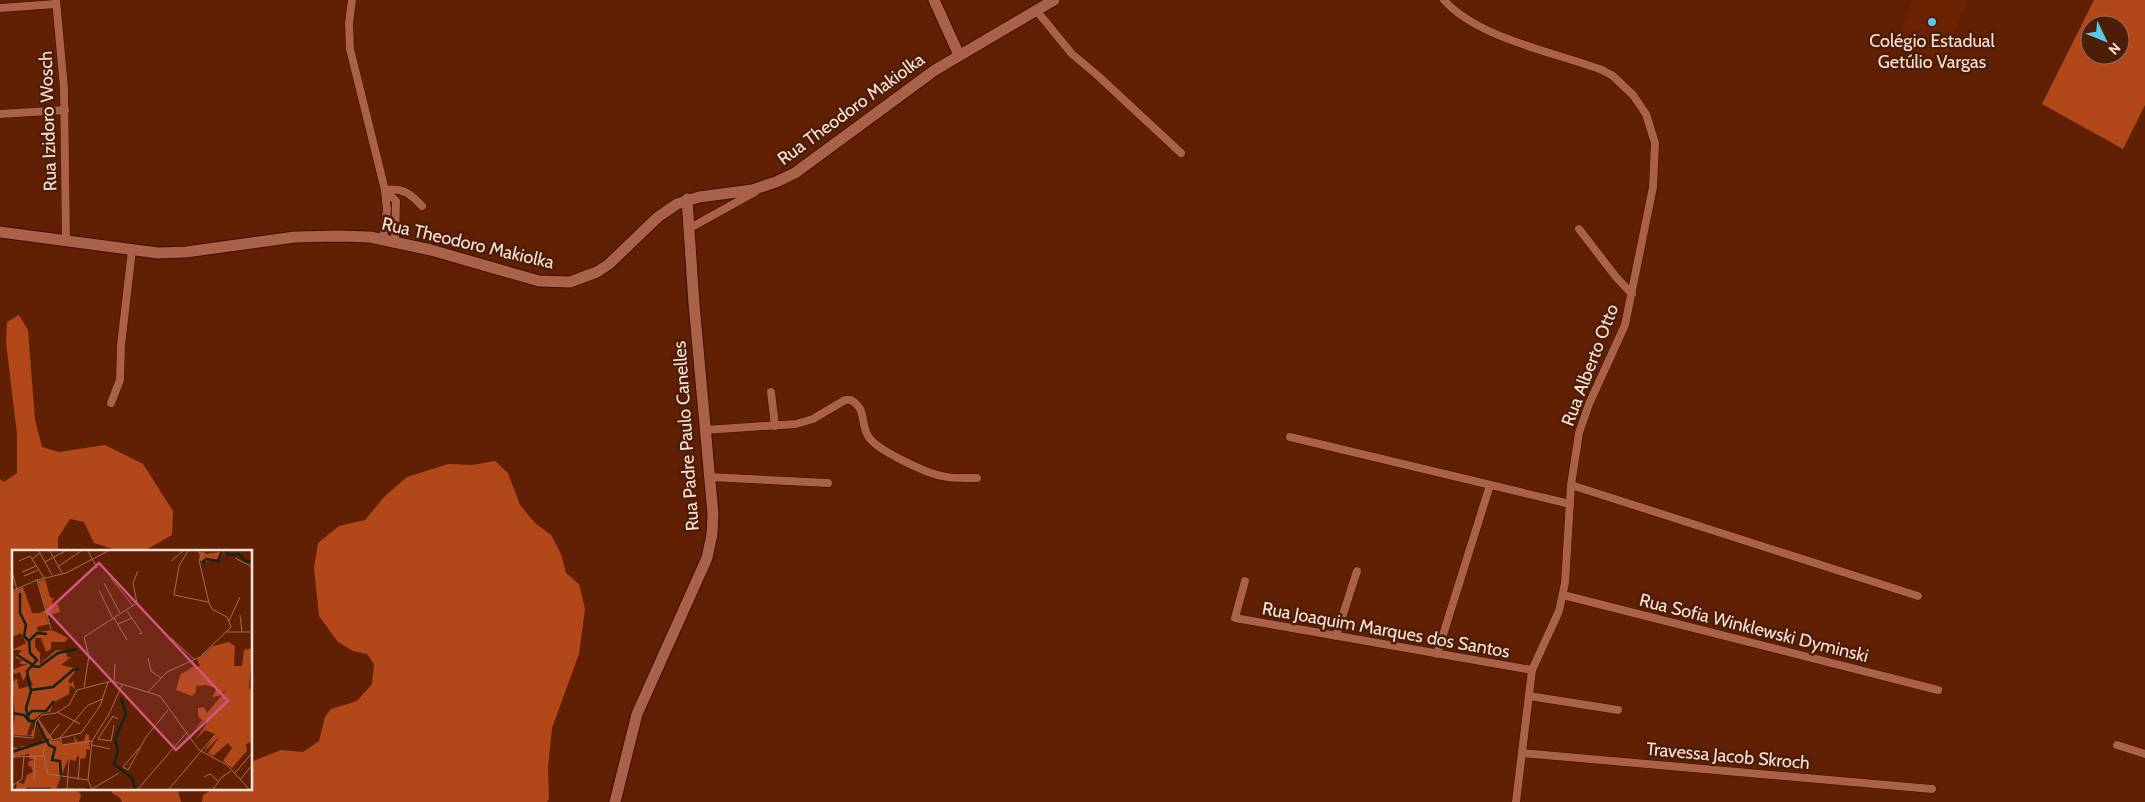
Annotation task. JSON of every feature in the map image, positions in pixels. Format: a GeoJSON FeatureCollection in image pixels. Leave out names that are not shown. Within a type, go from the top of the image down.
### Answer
{"type":"FeatureCollection","features":[{"type":"Feature","properties":{"kind":"main road"},"geometry":{"type":"LineString","coordinates":[[934,0],[959,55]]}},
{"type":"Feature","properties":{"kind":"main road","name":"Rua Theodoro Makiolka"},"geometry":{"type":"LineString","coordinates":[[0,232],[158,253],[186,252],[315,236],[355,236],[395,242],[539,281],[570,282],[584,278],[603,268],[666,210],[687,199],[742,192],[766,186],[804,167],[908,88],[959,55],[1054,0]]}},
{"type":"Feature","properties":{"kind":"main road","name":"Rua Padre Paulo Canelles"},"geometry":{"type":"LineString","coordinates":[[615,802],[637,714],[703,567],[710,545],[713,524],[687,199]]}},
{"type":"Feature","properties":{"kind":"street"},"geometry":{"type":"LineString","coordinates":[[352,0],[349,23],[350,49],[385,190],[387,210],[383,240]]}},
{"type":"Feature","properties":{"kind":"street","name":"Rua Alberto Otto"},"geometry":{"type":"LineString","coordinates":[[1444,0],[1460,16],[1490,31],[1602,70],[1623,84],[1641,104],[1652,129],[1656,156],[1653,187],[1632,294],[1620,338],[1583,418],[1576,448],[1571,486],[1567,568],[1563,595],[1554,624],[1532,670],[1516,802]]}},
{"type":"Feature","properties":{"kind":"street"},"geometry":{"type":"LineString","coordinates":[[0,8],[56,2]]}},
{"type":"Feature","properties":{"kind":"street","name":"Rua Izidoro Wosch"},"geometry":{"type":"LineString","coordinates":[[56,2],[65,110],[66,242]]}},
{"type":"Feature","properties":{"kind":"street"},"geometry":{"type":"LineString","coordinates":[[1036,10],[1072,54],[1181,153]]}},
{"type":"Feature","properties":{"kind":"street"},"geometry":{"type":"LineString","coordinates":[[0,114],[65,110]]}},
{"type":"Feature","properties":{"kind":"street"},"geometry":{"type":"LineString","coordinates":[[690,228],[766,186]]}},
{"type":"Feature","properties":{"kind":"street"},"geometry":{"type":"LineString","coordinates":[[385,190],[403,190],[414,197],[422,206]]}},
{"type":"Feature","properties":{"kind":"street"},"geometry":{"type":"LineString","coordinates":[[385,190],[396,201],[395,242]]}},
{"type":"Feature","properties":{"kind":"street"},"geometry":{"type":"LineString","coordinates":[[1579,229],[1616,277],[1632,294]]}},
{"type":"Feature","properties":{"kind":"street"},"geometry":{"type":"LineString","coordinates":[[111,403],[120,380],[122,337],[132,250]]}},
{"type":"Feature","properties":{"kind":"street"},"geometry":{"type":"LineString","coordinates":[[771,392],[775,426]]}},
{"type":"Feature","properties":{"kind":"street"},"geometry":{"type":"LineString","coordinates":[[705,430],[775,426],[804,422],[839,403],[851,400],[860,407],[868,437],[882,449],[935,474],[950,478],[977,478]]}},
{"type":"Feature","properties":{"kind":"street"},"geometry":{"type":"LineString","coordinates":[[1290,437],[1570,504]]}},
{"type":"Feature","properties":{"kind":"street"},"geometry":{"type":"LineString","coordinates":[[709,477],[828,483]]}},
{"type":"Feature","properties":{"kind":"street"},"geometry":{"type":"LineString","coordinates":[[1437,654],[1490,485]]}},
{"type":"Feature","properties":{"kind":"street"},"geometry":{"type":"LineString","coordinates":[[1571,486],[1918,596]]}},
{"type":"Feature","properties":{"kind":"street"},"geometry":{"type":"LineString","coordinates":[[1336,636],[1357,571]]}},
{"type":"Feature","properties":{"kind":"street","name":"Rua Joaquim Marques dos Santos"},"geometry":{"type":"LineString","coordinates":[[1245,581],[1235,618],[1532,670]]}},
{"type":"Feature","properties":{"kind":"street","name":"Rua Sofia Winklewski Dyminski"},"geometry":{"type":"LineString","coordinates":[[1563,595],[1938,690]]}},
{"type":"Feature","properties":{"kind":"street"},"geometry":{"type":"LineString","coordinates":[[1529,696],[1618,710]]}},
{"type":"Feature","properties":{"kind":"street"},"geometry":{"type":"LineString","coordinates":[[2117,745],[2145,754]]}},
{"type":"Feature","properties":{"kind":"street","name":"Travessa Jacob Skroch"},"geometry":{"type":"LineString","coordinates":[[1522,753],[1932,789]]}},
{"type":"Feature","properties":{"kind":"shaded area","name":"Colégio Estadual Getúlio Vargas"},"geometry":{"type":"Polygon","coordinates":[[[1913,0],[1967,0],[1944,61],[1897,44],[1913,0]]]}},
{"type":"Feature","properties":{"kind":"shaded area"},"geometry":{"type":"Polygon","coordinates":[[[2094,0],[2145,0],[2145,105],[2123,149],[2042,104],[2080,28],[2080,65],[2130,65],[2130,15],[2086,15],[2094,0]]]}},
{"type":"Feature","properties":{"kind":"shaded area"},"geometry":{"type":"Polygon","coordinates":[[[19,315],[28,330],[35,420],[42,447],[59,452],[105,445],[143,464],[173,511],[172,535],[146,550],[117,550],[94,543],[84,522],[70,519],[58,538],[58,550],[12,550],[12,790],[78,790],[81,796],[79,802],[0,802],[0,479],[4,482],[17,473],[17,434],[6,342],[7,322],[19,315]]]}},
{"type":"Feature","properties":{"kind":"shaded area"},"geometry":{"type":"Polygon","coordinates":[[[495,461],[508,473],[520,505],[535,523],[551,535],[561,554],[566,573],[579,584],[585,609],[579,654],[552,728],[548,768],[549,799],[547,802],[202,802],[203,795],[211,790],[252,790],[252,762],[281,750],[303,752],[319,741],[325,717],[331,709],[357,701],[372,684],[374,664],[367,654],[353,651],[338,642],[319,616],[314,568],[318,543],[339,526],[365,520],[385,496],[407,477],[448,464],[472,465],[495,461]]]}},
{"type":"Feature","properties":{"kind":"shaded area"},"geometry":{"type":"Polygon","coordinates":[[[112,790],[178,790],[181,802],[122,802],[120,798],[112,793],[112,790]]]}},
{"type":"Feature","properties":{"kind":"place","name":"Colégio Estadual Getúlio Vargas"},"geometry":{"type":"Point","coordinates":[1932,22]}}]}
